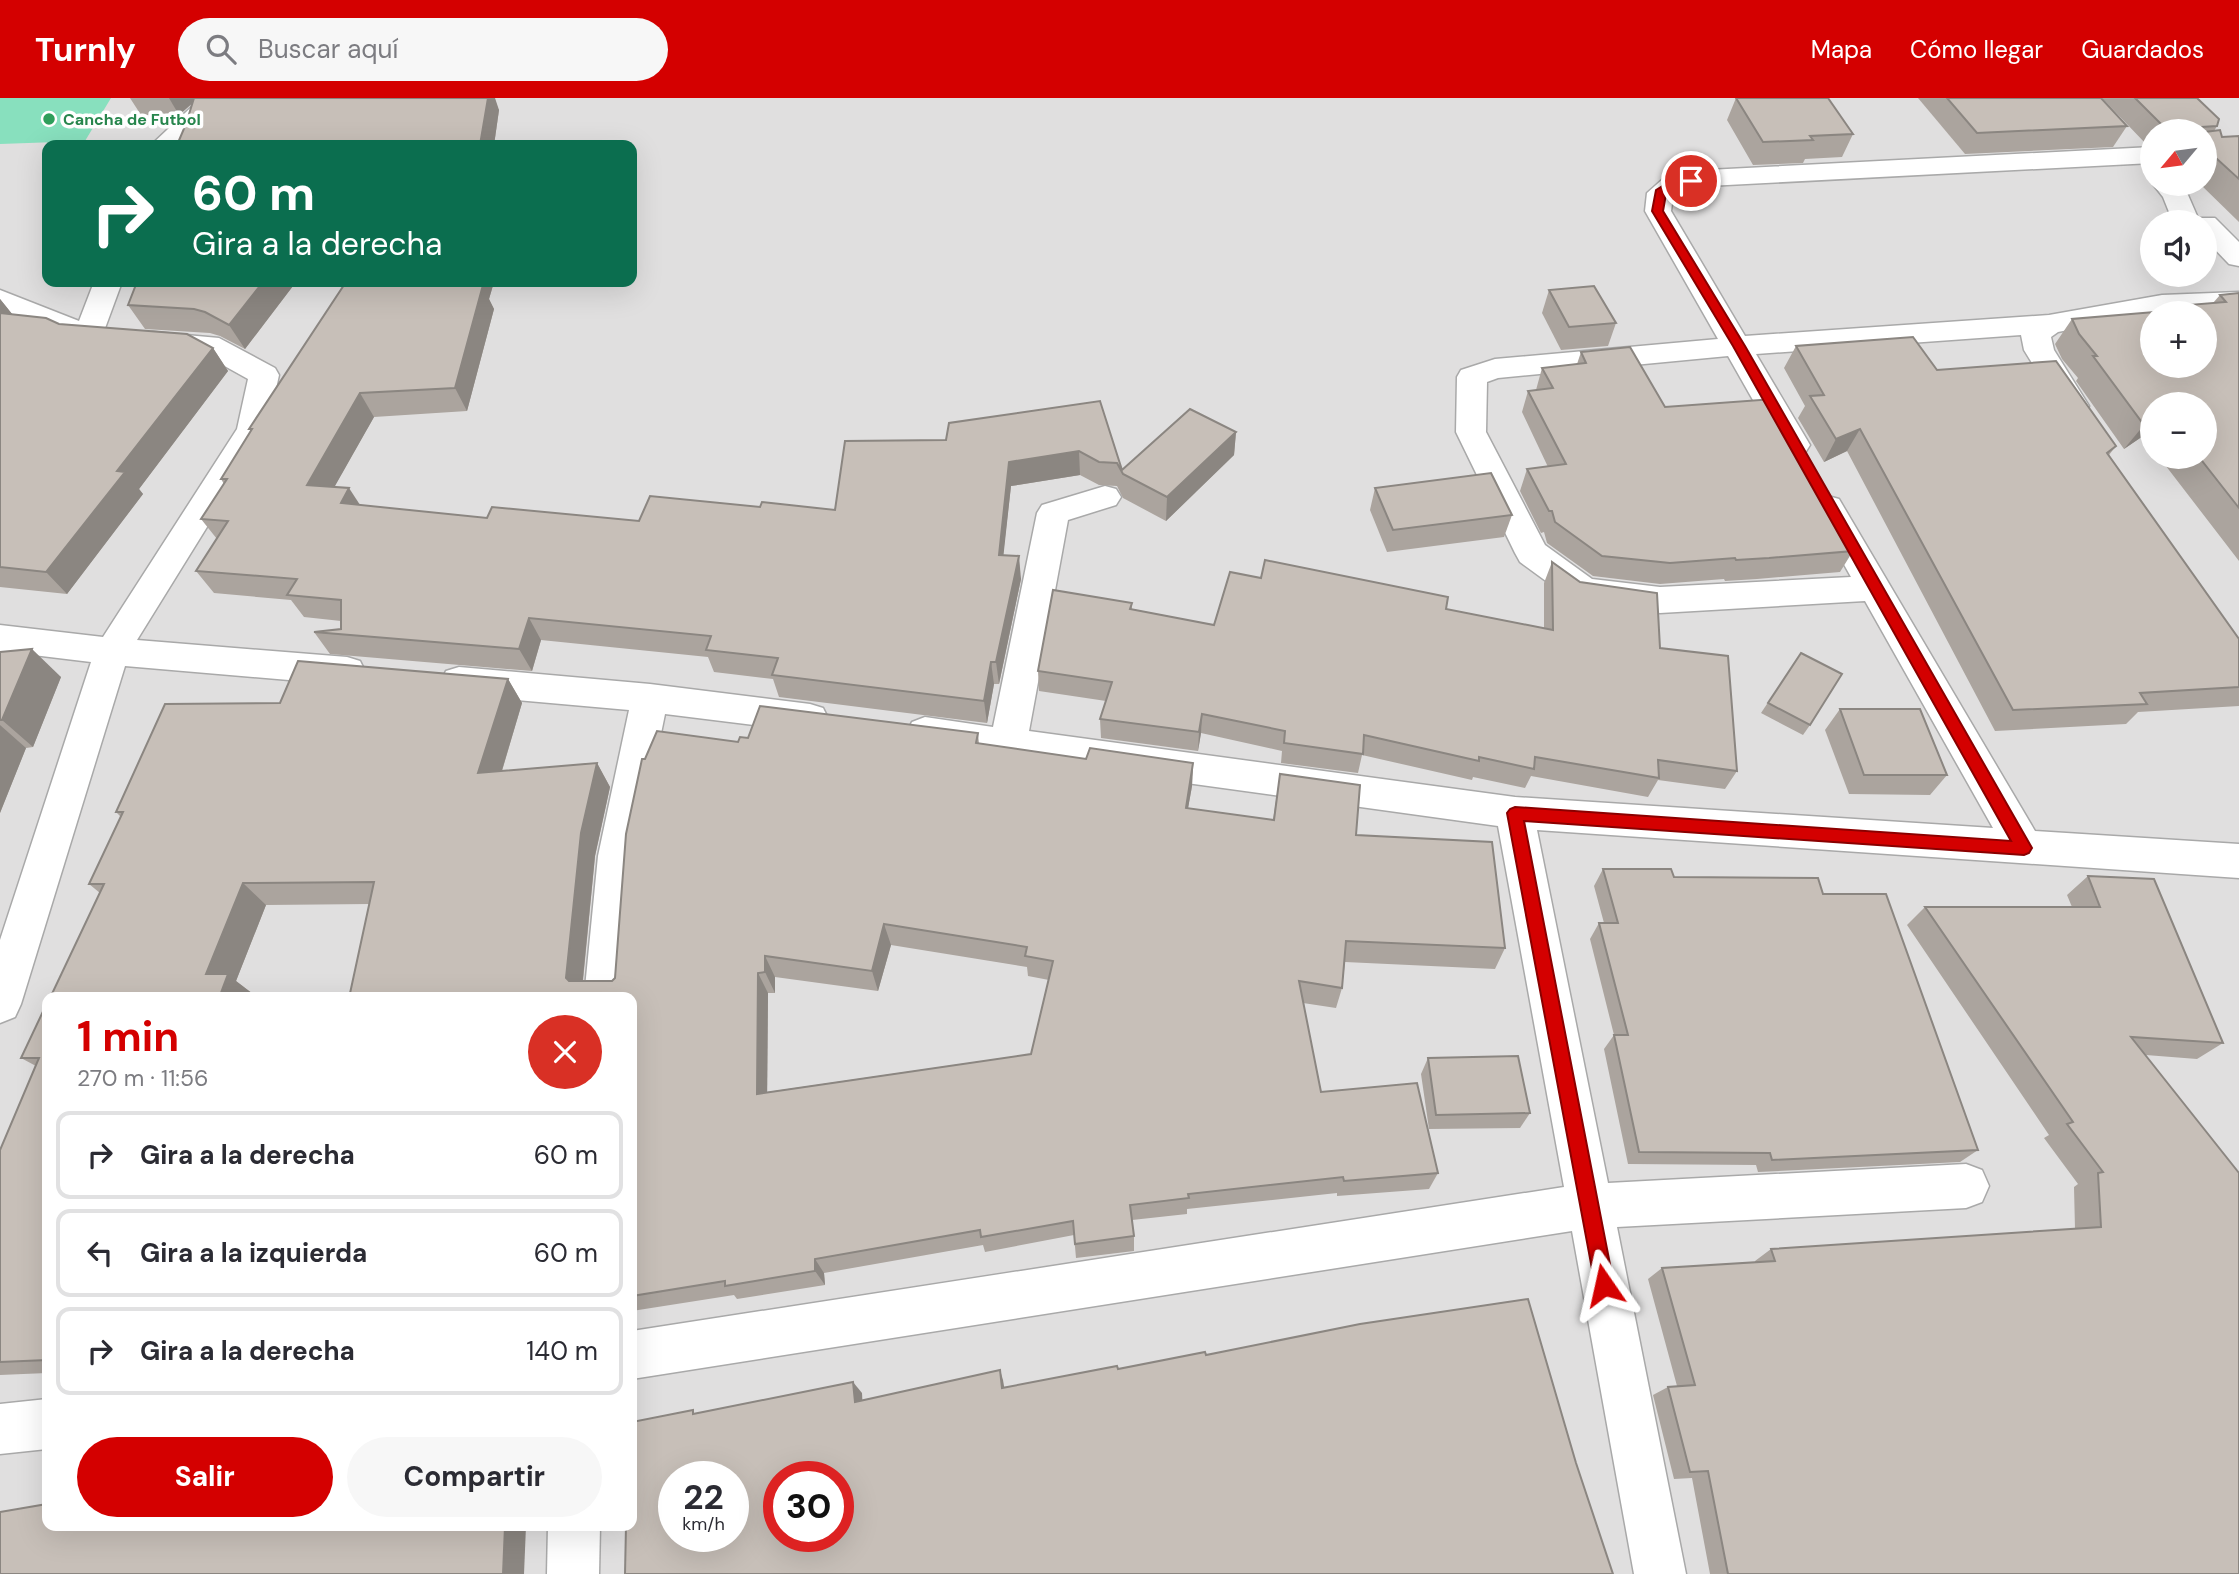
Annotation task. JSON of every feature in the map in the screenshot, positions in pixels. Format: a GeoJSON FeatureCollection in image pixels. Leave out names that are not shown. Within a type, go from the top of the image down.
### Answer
{"type":"FeatureCollection","features":[{"type":"Feature","properties":{"kind":"street"},"geometry":{"type":"LineString","coordinates":[[169,140],[215,98]]}},
{"type":"Feature","properties":{"kind":"street"},"geometry":{"type":"LineString","coordinates":[[2121,136],[2140,153]]}},
{"type":"Feature","properties":{"kind":"street"},"geometry":{"type":"LineString","coordinates":[[2024,848],[1739,346],[1658,211],[1660,193],[1673,184],[1708,178],[2140,160]]}},
{"type":"Feature","properties":{"kind":"street"},"geometry":{"type":"LineString","coordinates":[[2177,196],[2191,210]]}},
{"type":"Feature","properties":{"kind":"street"},"geometry":{"type":"LineString","coordinates":[[2217,236],[2239,258]]}},
{"type":"Feature","properties":{"kind":"street"},"geometry":{"type":"LineString","coordinates":[[87,337],[106,287]]}},
{"type":"Feature","properties":{"kind":"street"},"geometry":{"type":"LineString","coordinates":[[2217,287],[2228,301]]}},
{"type":"Feature","properties":{"kind":"street"},"geometry":{"type":"LineString","coordinates":[[0,299],[87,337],[209,345],[264,375],[252,430],[112,651],[0,1004]]}},
{"type":"Feature","properties":{"kind":"street"},"geometry":{"type":"LineString","coordinates":[[1874,588],[1660,600],[1584,592],[1532,554],[1471,432],[1472,377],[1495,369],[1739,346],[2049,324],[2162,304],[2228,301]]}},
{"type":"Feature","properties":{"kind":"street"},"geometry":{"type":"LineString","coordinates":[[2049,324],[2036,335],[2039,349],[2089,428]]}},
{"type":"Feature","properties":{"kind":"street"},"geometry":{"type":"LineString","coordinates":[[1008,743],[1053,513],[1105,497]]}},
{"type":"Feature","properties":{"kind":"street"},"geometry":{"type":"LineString","coordinates":[[0,638],[112,651],[374,674]]}},
{"type":"Feature","properties":{"kind":"street"},"geometry":{"type":"LineString","coordinates":[[429,679],[650,698],[843,722]]}},
{"type":"Feature","properties":{"kind":"street"},"geometry":{"type":"LineString","coordinates":[[606,992],[617,856],[650,698]]}},
{"type":"Feature","properties":{"kind":"street"},"geometry":{"type":"LineString","coordinates":[[898,729],[1515,813],[2239,861]]}},
{"type":"Feature","properties":{"kind":"street"},"geometry":{"type":"LineString","coordinates":[[1515,813],[1660,1574]]}},
{"type":"Feature","properties":{"kind":"street"},"geometry":{"type":"LineString","coordinates":[[637,1354],[1589,1206],[1966,1186]]}},
{"type":"Feature","properties":{"kind":"street"},"geometry":{"type":"LineString","coordinates":[[0,1429],[42,1425]]}},
{"type":"Feature","properties":{"kind":"street"},"geometry":{"type":"LineString","coordinates":[[573,1574],[574,1531]]}},
{"type":"Feature","properties":{"kind":"shaded area"},"geometry":{"type":"Polygon","coordinates":[[[0,98],[2239,98],[2239,1574],[0,1574],[0,98]]]}},
{"type":"Feature","properties":{"kind":"green space","name":"Cancha de Futbol"},"geometry":{"type":"Polygon","coordinates":[[[0,98],[111,98],[86,140],[0,144],[0,98]]]}},
{"type":"Feature","properties":{"kind":"building"},"geometry":{"type":"Polygon","coordinates":[[[194,98],[488,98],[481,140],[179,140],[194,98]]]}},
{"type":"Feature","properties":{"kind":"building"},"geometry":{"type":"Polygon","coordinates":[[[1736,98],[1828,98],[1853,134],[1810,136],[1813,140],[1763,142],[1736,98]]]}},
{"type":"Feature","properties":{"kind":"building"},"geometry":{"type":"Polygon","coordinates":[[[1947,98],[2101,98],[2127,126],[1977,133],[1947,98]]]}},
{"type":"Feature","properties":{"kind":"building"},"geometry":{"type":"Polygon","coordinates":[[[2135,98],[2197,98],[2219,119],[2217,126],[2217,119],[2156,119],[2135,98]]]}},
{"type":"Feature","properties":{"kind":"building"},"geometry":{"type":"Polygon","coordinates":[[[2217,130],[2220,130],[2222,137],[2239,136],[2239,179],[2217,159],[2217,130]]]}},
{"type":"Feature","properties":{"kind":"building"},"geometry":{"type":"Polygon","coordinates":[[[1594,286],[1616,323],[1569,327],[1549,290],[1594,286]]]}},
{"type":"Feature","properties":{"kind":"building"},"geometry":{"type":"Polygon","coordinates":[[[135,287],[259,287],[229,325],[194,309],[128,305],[135,287]]]}},
{"type":"Feature","properties":{"kind":"building"},"geometry":{"type":"Polygon","coordinates":[[[343,287],[482,287],[455,388],[360,393],[307,485],[349,488],[341,503],[487,518],[492,507],[639,521],[650,496],[760,507],[762,502],[835,510],[845,441],[946,440],[949,423],[1100,401],[1122,470],[1190,409],[1236,432],[1167,497],[1123,474],[1117,463],[1099,462],[1079,451],[1009,462],[999,555],[1019,556],[996,662],[991,662],[984,701],[772,675],[778,658],[706,650],[711,636],[529,618],[519,649],[314,632],[341,629],[341,600],[287,595],[297,579],[196,571],[228,521],[201,519],[227,479],[221,479],[252,429],[249,429],[343,287]]]}},
{"type":"Feature","properties":{"kind":"building"},"geometry":{"type":"Polygon","coordinates":[[[2239,293],[2239,508],[2208,469],[2217,469],[2217,392],[2140,392],[2140,420],[2093,356],[2097,356],[2079,334],[2072,319],[2140,313],[2140,378],[2217,378],[2217,303],[2226,302],[2220,295],[2239,293]]]}},
{"type":"Feature","properties":{"kind":"building"},"geometry":{"type":"Polygon","coordinates":[[[0,313],[46,318],[59,324],[187,334],[213,348],[117,471],[125,472],[46,572],[0,567],[0,313]]]}},
{"type":"Feature","properties":{"kind":"building"},"geometry":{"type":"Polygon","coordinates":[[[1913,337],[1937,370],[2056,361],[2116,446],[2107,453],[2239,639],[2239,687],[2140,693],[2147,704],[2013,710],[1860,429],[1836,439],[1810,396],[1824,395],[1796,346],[1913,337]]]}},
{"type":"Feature","properties":{"kind":"building"},"geometry":{"type":"Polygon","coordinates":[[[1630,347],[1665,407],[1774,399],[1835,506],[1853,551],[1670,563],[1602,556],[1555,522],[1552,511],[1549,511],[1527,469],[1566,464],[1528,391],[1553,388],[1542,368],[1586,363],[1581,352],[1630,347]]]}},
{"type":"Feature","properties":{"kind":"building"},"geometry":{"type":"Polygon","coordinates":[[[1491,473],[1512,515],[1393,530],[1375,488],[1491,473]]]}},
{"type":"Feature","properties":{"kind":"building"},"geometry":{"type":"Polygon","coordinates":[[[1265,560],[1448,597],[1446,609],[1553,630],[1552,562],[1580,582],[1657,593],[1660,648],[1728,656],[1737,771],[1658,760],[1659,778],[1535,757],[1534,769],[1479,757],[1479,761],[1364,735],[1363,754],[1284,743],[1285,731],[1202,714],[1199,732],[1100,719],[1112,682],[1038,671],[1053,590],[1132,603],[1130,609],[1214,625],[1230,572],[1261,578],[1265,560]]]}},
{"type":"Feature","properties":{"kind":"building"},"geometry":{"type":"Polygon","coordinates":[[[32,649],[2,720],[0,720],[0,652],[32,649]]]}},
{"type":"Feature","properties":{"kind":"building"},"geometry":{"type":"Polygon","coordinates":[[[1801,653],[1842,674],[1810,725],[1768,703],[1801,653]]]}},
{"type":"Feature","properties":{"kind":"building"},"geometry":{"type":"Polygon","coordinates":[[[298,661],[508,679],[478,773],[597,763],[581,833],[566,978],[569,981],[612,981],[615,978],[626,834],[642,759],[645,759],[657,731],[738,742],[740,737],[748,738],[760,706],[978,733],[976,743],[1086,759],[1090,748],[1193,763],[1186,808],[1274,820],[1280,774],[1360,785],[1356,835],[1492,842],[1505,948],[1346,941],[1342,988],[1299,981],[1321,1092],[1417,1083],[1438,1173],[1344,1181],[1343,1177],[1188,1194],[1189,1198],[1130,1205],[1134,1236],[1075,1244],[1073,1221],[981,1237],[980,1230],[815,1259],[815,1271],[725,1286],[725,1281],[637,1295],[637,992],[350,992],[374,882],[243,883],[206,974],[228,974],[221,992],[53,992],[104,884],[89,884],[123,812],[116,812],[165,704],[280,703],[298,661]],[[884,924],[872,971],[765,956],[765,972],[758,973],[757,1094],[1031,1054],[1053,961],[1025,956],[1027,947],[884,924]]]}},
{"type":"Feature","properties":{"kind":"building"},"geometry":{"type":"Polygon","coordinates":[[[1840,709],[1920,709],[1947,775],[1864,775],[1840,709]]]}},
{"type":"Feature","properties":{"kind":"building"},"geometry":{"type":"Polygon","coordinates":[[[1603,869],[1671,869],[1674,877],[1818,878],[1823,894],[1886,894],[1978,1150],[1772,1160],[1770,1153],[1639,1152],[1614,1035],[1628,1035],[1599,923],[1618,923],[1603,869]]]}},
{"type":"Feature","properties":{"kind":"building"},"geometry":{"type":"Polygon","coordinates":[[[2088,876],[2154,879],[2223,1043],[2131,1037],[2239,1173],[2239,1574],[1728,1574],[1708,1471],[1690,1472],[1668,1387],[1695,1385],[1662,1268],[1775,1261],[1771,1249],[2101,1227],[2098,1173],[2103,1172],[2067,1124],[2073,1122],[1925,907],[2100,907],[2088,876]]]}},
{"type":"Feature","properties":{"kind":"building"},"geometry":{"type":"Polygon","coordinates":[[[42,1014],[42,1360],[0,1362],[0,1150],[39,1058],[21,1058],[42,1014]]]}},
{"type":"Feature","properties":{"kind":"building"},"geometry":{"type":"Polygon","coordinates":[[[1518,1056],[1530,1113],[1436,1115],[1428,1058],[1518,1056]]]}},
{"type":"Feature","properties":{"kind":"building"},"geometry":{"type":"Polygon","coordinates":[[[1528,1299],[1576,1463],[1613,1574],[625,1574],[626,1531],[637,1531],[637,1421],[693,1410],[693,1414],[853,1382],[855,1402],[1000,1370],[1002,1388],[1205,1352],[1206,1355],[1360,1324],[1528,1299]]]}},
{"type":"Feature","properties":{"kind":"building"},"geometry":{"type":"Polygon","coordinates":[[[42,1505],[42,1531],[505,1531],[503,1574],[0,1574],[0,1512],[42,1505]]]}},
{"type":"Feature","properties":{"kind":"place","name":"Cancha de Futbol"},"geometry":{"type":"Point","coordinates":[49,119]}},
{"type":"Feature","properties":{"kind":"route"},"geometry":{"type":"LineString","coordinates":[[1604,1285],[1515,813],[2024,848],[1739,346],[1658,211],[1660,193],[1673,184],[1691,181]]}}]}
